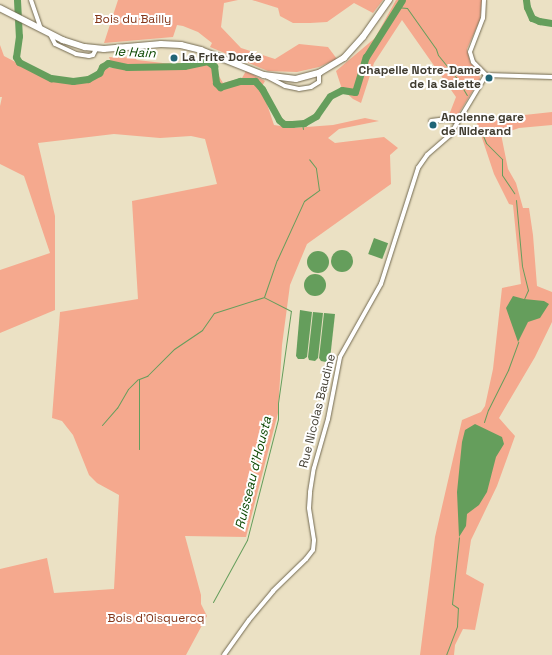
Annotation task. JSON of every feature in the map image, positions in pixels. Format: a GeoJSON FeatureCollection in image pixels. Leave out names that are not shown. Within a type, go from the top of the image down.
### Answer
{"type":"FeatureCollection","features":[{"type":"Feature","properties":{"kind":"main road"},"geometry":{"type":"LineString","coordinates":[[0,8],[50,34],[76,45],[96,49],[161,44],[181,45],[201,50],[264,75],[288,79],[304,78],[319,74],[338,63],[350,52],[389,0]]}},
{"type":"Feature","properties":{"kind":"street"},"geometry":{"type":"LineString","coordinates":[[30,0],[41,29]]}},
{"type":"Feature","properties":{"kind":"street"},"geometry":{"type":"LineString","coordinates":[[484,0],[483,18],[470,52],[473,62],[486,75],[552,77]]}},
{"type":"Feature","properties":{"kind":"street"},"geometry":{"type":"LineString","coordinates":[[264,75],[278,83],[299,89],[316,85],[320,82],[319,74]]}},
{"type":"Feature","properties":{"kind":"street","name":"Rue Nicolas Baudine"},"geometry":{"type":"LineString","coordinates":[[224,655],[249,620],[273,591],[306,559],[313,550],[314,540],[309,508],[310,492],[314,468],[328,419],[338,364],[344,348],[371,305],[381,284],[418,168],[427,155],[448,139],[486,75]]}},
{"type":"Feature","properties":{"kind":"street"},"geometry":{"type":"LineString","coordinates":[[431,121],[447,119],[458,122]]}},
{"type":"Feature","properties":{"kind":"green space","name":"Bois du Bailly"},"geometry":{"type":"Polygon","coordinates":[[[118,0],[238,0],[224,3],[221,27],[241,48],[275,59],[299,44],[328,47],[337,59],[319,67],[297,72],[268,71],[210,47],[212,43],[198,32],[177,25],[173,37],[104,43],[118,0]]]}},
{"type":"Feature","properties":{"kind":"green space"},"geometry":{"type":"Polygon","coordinates":[[[252,0],[383,0],[373,13],[354,3],[327,22],[293,23],[280,16],[278,8],[252,0]]]}},
{"type":"Feature","properties":{"kind":"green space"},"geometry":{"type":"Polygon","coordinates":[[[396,0],[482,0],[480,20],[467,49],[470,62],[479,72],[480,79],[456,118],[449,115],[456,97],[402,20],[374,63],[361,103],[353,99],[342,89],[336,71],[375,38],[396,0]]]}},
{"type":"Feature","properties":{"kind":"green space","name":"Bois d'Oisquercq"},"geometry":{"type":"Polygon","coordinates":[[[0,45],[4,56],[40,75],[85,82],[103,74],[106,62],[108,68],[113,68],[109,57],[122,58],[133,56],[137,60],[180,65],[190,64],[201,59],[213,66],[223,83],[242,78],[246,71],[265,81],[262,86],[266,92],[265,98],[274,125],[293,128],[333,125],[365,118],[379,121],[339,129],[328,138],[335,143],[384,137],[398,148],[390,155],[391,184],[307,244],[290,285],[282,345],[278,413],[246,537],[185,536],[201,595],[201,604],[207,616],[186,655],[0,655],[0,569],[47,558],[54,593],[114,589],[119,495],[97,483],[89,475],[73,435],[62,421],[52,418],[60,312],[138,299],[132,201],[217,184],[205,139],[191,136],[160,138],[114,134],[38,143],[55,216],[55,310],[0,333],[0,270],[50,253],[24,176],[0,164],[0,106],[2,97],[0,97],[0,45]]]}},
{"type":"Feature","properties":{"kind":"green space"},"geometry":{"type":"Polygon","coordinates":[[[552,112],[552,125],[519,128],[501,134],[508,169],[516,183],[523,208],[529,208],[533,235],[537,286],[552,292],[552,322],[535,357],[499,418],[515,436],[497,486],[471,540],[466,574],[484,584],[475,630],[463,629],[455,645],[454,655],[420,655],[435,537],[462,420],[481,412],[485,406],[493,369],[502,288],[521,284],[513,205],[509,204],[494,174],[476,120],[552,112]]]}},
{"type":"Feature","properties":{"kind":"shaded area"},"geometry":{"type":"Polygon","coordinates":[[[374,238],[388,243],[382,259],[368,254],[374,238]]]}},
{"type":"Feature","properties":{"kind":"shaded area"},"geometry":{"type":"Polygon","coordinates":[[[342,250],[350,253],[353,261],[350,269],[342,272],[334,269],[331,261],[334,253],[342,250]]]}},
{"type":"Feature","properties":{"kind":"shaded area"},"geometry":{"type":"Polygon","coordinates":[[[318,251],[326,254],[329,262],[326,270],[318,273],[310,270],[307,262],[310,254],[318,251]]]}},
{"type":"Feature","properties":{"kind":"shaded area"},"geometry":{"type":"Polygon","coordinates":[[[315,274],[323,277],[326,285],[323,293],[315,296],[307,293],[304,285],[307,277],[315,274]]]}},
{"type":"Feature","properties":{"kind":"shaded area"},"geometry":{"type":"Polygon","coordinates":[[[513,296],[524,299],[544,301],[549,304],[540,318],[528,322],[518,342],[506,308],[513,296]]]}},
{"type":"Feature","properties":{"kind":"shaded area"},"geometry":{"type":"Polygon","coordinates":[[[300,310],[312,312],[307,357],[304,359],[298,359],[296,356],[300,310]]]}},
{"type":"Feature","properties":{"kind":"shaded area"},"geometry":{"type":"Polygon","coordinates":[[[313,312],[323,313],[318,358],[315,361],[309,360],[308,357],[313,312]]]}},
{"type":"Feature","properties":{"kind":"shaded area"},"geometry":{"type":"Polygon","coordinates":[[[324,313],[335,314],[330,359],[326,362],[321,361],[319,358],[324,313]]]}},
{"type":"Feature","properties":{"kind":"shaded area"},"geometry":{"type":"Polygon","coordinates":[[[475,424],[502,437],[504,444],[496,457],[487,492],[479,505],[467,514],[466,526],[459,537],[457,492],[462,442],[465,430],[475,424]]]}},
{"type":"Feature","properties":{"kind":"waterway","name":"le Hain"},"geometry":{"type":"LineString","coordinates":[[17,0],[19,36],[16,57],[19,62],[51,78],[73,81],[88,79],[99,73],[102,67],[108,63],[127,67],[184,66],[207,61],[214,66],[216,83],[220,87],[240,81],[255,81],[262,89],[279,120],[284,124],[304,123],[316,116],[330,96],[342,90],[355,92],[366,57],[402,0]]}},
{"type":"Feature","properties":{"kind":"waterway","name":"le Hain"},"geometry":{"type":"LineString","coordinates":[[526,0],[527,7],[532,18],[539,21],[552,23]]}},
{"type":"Feature","properties":{"kind":"waterway"},"geometry":{"type":"LineString","coordinates":[[396,7],[407,8],[467,95]]}},
{"type":"Feature","properties":{"kind":"waterway","name":"Ruisseau d'Housta"},"geometry":{"type":"LineString","coordinates":[[302,123],[303,129]]}},
{"type":"Feature","properties":{"kind":"waterway"},"geometry":{"type":"LineString","coordinates":[[481,131],[486,143],[502,159],[502,175],[514,193]]}},
{"type":"Feature","properties":{"kind":"waterway","name":"Ruisseau d'Housta"},"geometry":{"type":"LineString","coordinates":[[213,602],[247,540],[278,419],[278,403],[291,311],[264,297],[277,260],[304,201],[319,190],[316,168],[309,159]]}},
{"type":"Feature","properties":{"kind":"waterway"},"geometry":{"type":"LineString","coordinates":[[516,200],[522,266],[528,290],[524,299]]}},
{"type":"Feature","properties":{"kind":"waterway"},"geometry":{"type":"LineString","coordinates":[[139,449],[139,379],[147,376],[174,349],[202,330],[214,313],[264,297]]}},
{"type":"Feature","properties":{"kind":"waterway"},"geometry":{"type":"LineString","coordinates":[[484,422],[488,410],[508,370],[518,342]]}},
{"type":"Feature","properties":{"kind":"waterway"},"geometry":{"type":"LineString","coordinates":[[102,425],[117,408],[128,389],[138,379]]}},
{"type":"Feature","properties":{"kind":"waterway"},"geometry":{"type":"LineString","coordinates":[[446,655],[457,626],[458,608],[452,604],[459,537]]}},
{"type":"Feature","properties":{"kind":"place","name":"La Frite Dorée"},"geometry":{"type":"Point","coordinates":[174,58]}},
{"type":"Feature","properties":{"kind":"place","name":"Chapelle Notre-Dame de la Salette"},"geometry":{"type":"Point","coordinates":[489,78]}},
{"type":"Feature","properties":{"kind":"place","name":"Ancienne gare de Niderand"},"geometry":{"type":"Point","coordinates":[433,125]}}]}
